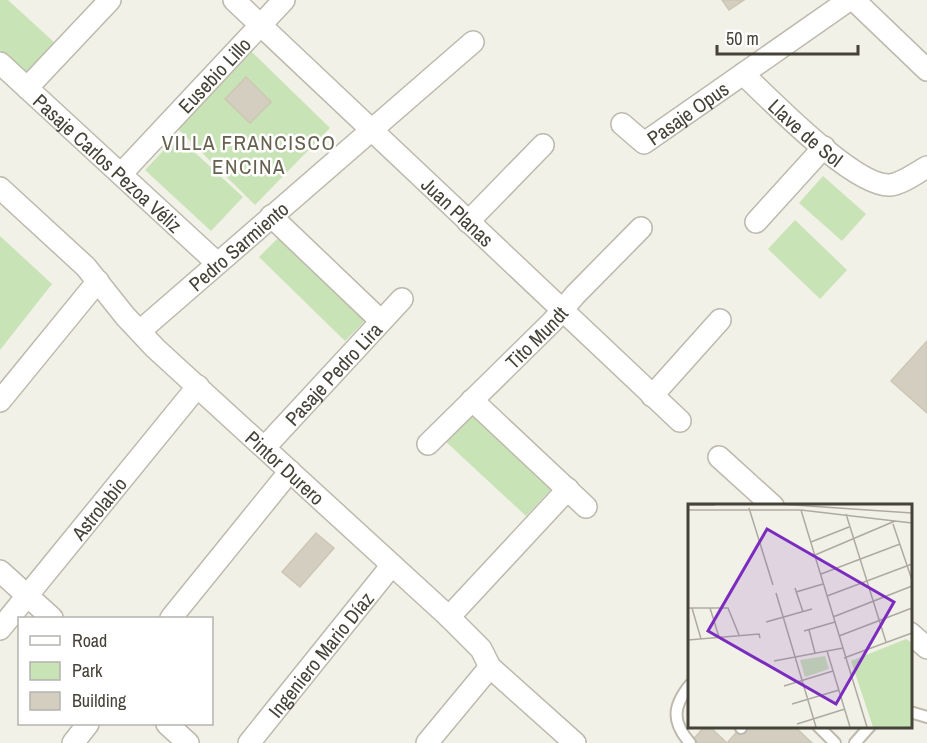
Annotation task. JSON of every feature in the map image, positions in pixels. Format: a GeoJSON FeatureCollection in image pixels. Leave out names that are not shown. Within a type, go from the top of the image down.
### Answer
{"type":"FeatureCollection","features":[{"type":"Feature","properties":{"kind":"street"},"geometry":{"type":"LineString","coordinates":[[27,88],[110,0]]}},
{"type":"Feature","properties":{"kind":"street","name":"Juan Planas"},"geometry":{"type":"LineString","coordinates":[[234,0],[680,421]]}},
{"type":"Feature","properties":{"kind":"street","name":"Eusebio Lillo"},"geometry":{"type":"LineString","coordinates":[[121,174],[284,0]]}},
{"type":"Feature","properties":{"kind":"street"},"geometry":{"type":"LineString","coordinates":[[750,69],[849,0]]}},
{"type":"Feature","properties":{"kind":"street"},"geometry":{"type":"LineString","coordinates":[[854,0],[927,70]]}},
{"type":"Feature","properties":{"kind":"street","name":"Pedro Sarmiento"},"geometry":{"type":"LineString","coordinates":[[140,331],[473,42]]}},
{"type":"Feature","properties":{"kind":"street","name":"Pasaje Carlos Pezoa Véliz"},"geometry":{"type":"LineString","coordinates":[[0,63],[217,263]]}},
{"type":"Feature","properties":{"kind":"street","name":"Pasaje Opus"},"geometry":{"type":"LineString","coordinates":[[622,124],[644,143],[750,69]]}},
{"type":"Feature","properties":{"kind":"street","name":"Llave de Sol"},"geometry":{"type":"LineString","coordinates":[[750,69],[797,126],[873,183],[891,185],[927,167]]}},
{"type":"Feature","properties":{"kind":"street"},"geometry":{"type":"LineString","coordinates":[[468,222],[543,145]]}},
{"type":"Feature","properties":{"kind":"street"},"geometry":{"type":"LineString","coordinates":[[756,222],[824,147]]}},
{"type":"Feature","properties":{"kind":"street","name":"Pintor Durero"},"geometry":{"type":"LineString","coordinates":[[0,188],[80,261],[125,316],[198,386],[392,565],[455,610],[490,667],[574,743]]}},
{"type":"Feature","properties":{"kind":"street"},"geometry":{"type":"LineString","coordinates":[[272,216],[381,321]]}},
{"type":"Feature","properties":{"kind":"street","name":"Tito Mundt"},"geometry":{"type":"LineString","coordinates":[[428,444],[641,228]]}},
{"type":"Feature","properties":{"kind":"street"},"geometry":{"type":"LineString","coordinates":[[0,401],[98,281]]}},
{"type":"Feature","properties":{"kind":"street","name":"Pasaje Pedro Lira"},"geometry":{"type":"LineString","coordinates":[[265,447],[402,299]]}},
{"type":"Feature","properties":{"kind":"street"},"geometry":{"type":"LineString","coordinates":[[652,396],[720,320]]}},
{"type":"Feature","properties":{"kind":"street","name":"Astrolabio"},"geometry":{"type":"LineString","coordinates":[[0,629],[198,386]]}},
{"type":"Feature","properties":{"kind":"street"},"geometry":{"type":"LineString","coordinates":[[472,400],[586,507]]}},
{"type":"Feature","properties":{"kind":"street"},"geometry":{"type":"LineString","coordinates":[[719,456],[771,504]]}},
{"type":"Feature","properties":{"kind":"street"},"geometry":{"type":"LineString","coordinates":[[172,617],[290,471]]}},
{"type":"Feature","properties":{"kind":"street"},"geometry":{"type":"LineString","coordinates":[[455,610],[568,489]]}},
{"type":"Feature","properties":{"kind":"street","name":"Ingeniero Mario Díaz"},"geometry":{"type":"LineString","coordinates":[[249,743],[392,565]]}},
{"type":"Feature","properties":{"kind":"street"},"geometry":{"type":"LineString","coordinates":[[0,571],[51,617]]}},
{"type":"Feature","properties":{"kind":"street"},"geometry":{"type":"LineString","coordinates":[[912,635],[927,648]]}},
{"type":"Feature","properties":{"kind":"street"},"geometry":{"type":"LineString","coordinates":[[427,743],[490,667]]}},
{"type":"Feature","properties":{"kind":"street"},"geometry":{"type":"LineString","coordinates":[[73,743],[86,725]]}},
{"type":"Feature","properties":{"kind":"street"},"geometry":{"type":"LineString","coordinates":[[169,725],[188,743]]}},
{"type":"Feature","properties":{"kind":"lane"},"geometry":{"type":"LineString","coordinates":[[688,688],[679,700],[676,714],[680,729],[690,743]]}},
{"type":"Feature","properties":{"kind":"lane"},"geometry":{"type":"LineString","coordinates":[[912,713],[927,717]]}},
{"type":"Feature","properties":{"kind":"lane"},"geometry":{"type":"LineString","coordinates":[[820,728],[836,743]]}},
{"type":"Feature","properties":{"kind":"lane"},"geometry":{"type":"LineString","coordinates":[[855,743],[866,735]]}},
{"type":"Feature","properties":{"kind":"green space"},"geometry":{"type":"Polygon","coordinates":[[[0,0],[8,0],[56,44],[27,76],[0,50],[0,0]]]}},
{"type":"Feature","properties":{"kind":"green space"},"geometry":{"type":"Polygon","coordinates":[[[252,52],[330,128],[255,205],[177,128],[252,52]]]}},
{"type":"Feature","properties":{"kind":"green space"},"geometry":{"type":"Polygon","coordinates":[[[177,136],[243,197],[211,231],[145,170],[177,136]]]}},
{"type":"Feature","properties":{"kind":"green space"},"geometry":{"type":"Polygon","coordinates":[[[823,176],[866,214],[842,241],[799,203],[823,176]]]}},
{"type":"Feature","properties":{"kind":"green space"},"geometry":{"type":"Polygon","coordinates":[[[795,220],[847,270],[820,299],[768,249],[795,220]]]}},
{"type":"Feature","properties":{"kind":"green space"},"geometry":{"type":"Polygon","coordinates":[[[282,234],[368,318],[345,341],[259,257],[282,234]]]}},
{"type":"Feature","properties":{"kind":"green space"},"geometry":{"type":"Polygon","coordinates":[[[0,236],[52,284],[0,350],[0,236]]]}},
{"type":"Feature","properties":{"kind":"green space"},"geometry":{"type":"Polygon","coordinates":[[[473,409],[555,485],[526,516],[444,440],[473,409]]]}},
{"type":"Feature","properties":{"kind":"building"},"geometry":{"type":"Polygon","coordinates":[[[722,0],[744,0],[729,10],[722,0]]]}},
{"type":"Feature","properties":{"kind":"building"},"geometry":{"type":"Polygon","coordinates":[[[246,77],[271,102],[250,123],[225,99],[246,77]]]}},
{"type":"Feature","properties":{"kind":"building"},"geometry":{"type":"Polygon","coordinates":[[[927,341],[927,413],[891,381],[927,341]]]}},
{"type":"Feature","properties":{"kind":"building"},"geometry":{"type":"Polygon","coordinates":[[[316,533],[334,548],[300,587],[282,572],[316,533]]]}},
{"type":"Feature","properties":{"kind":"building"},"geometry":{"type":"Polygon","coordinates":[[[703,728],[711,728],[727,743],[690,743],[703,728]]]}},
{"type":"Feature","properties":{"kind":"building"},"geometry":{"type":"Polygon","coordinates":[[[740,728],[796,728],[812,743],[727,743],[740,728]]]}},
{"type":"Feature","properties":{"kind":"district","name":"VILLA FRANCISCO ENCINA"},"geometry":{"type":"Point","coordinates":[249,154]}}]}
